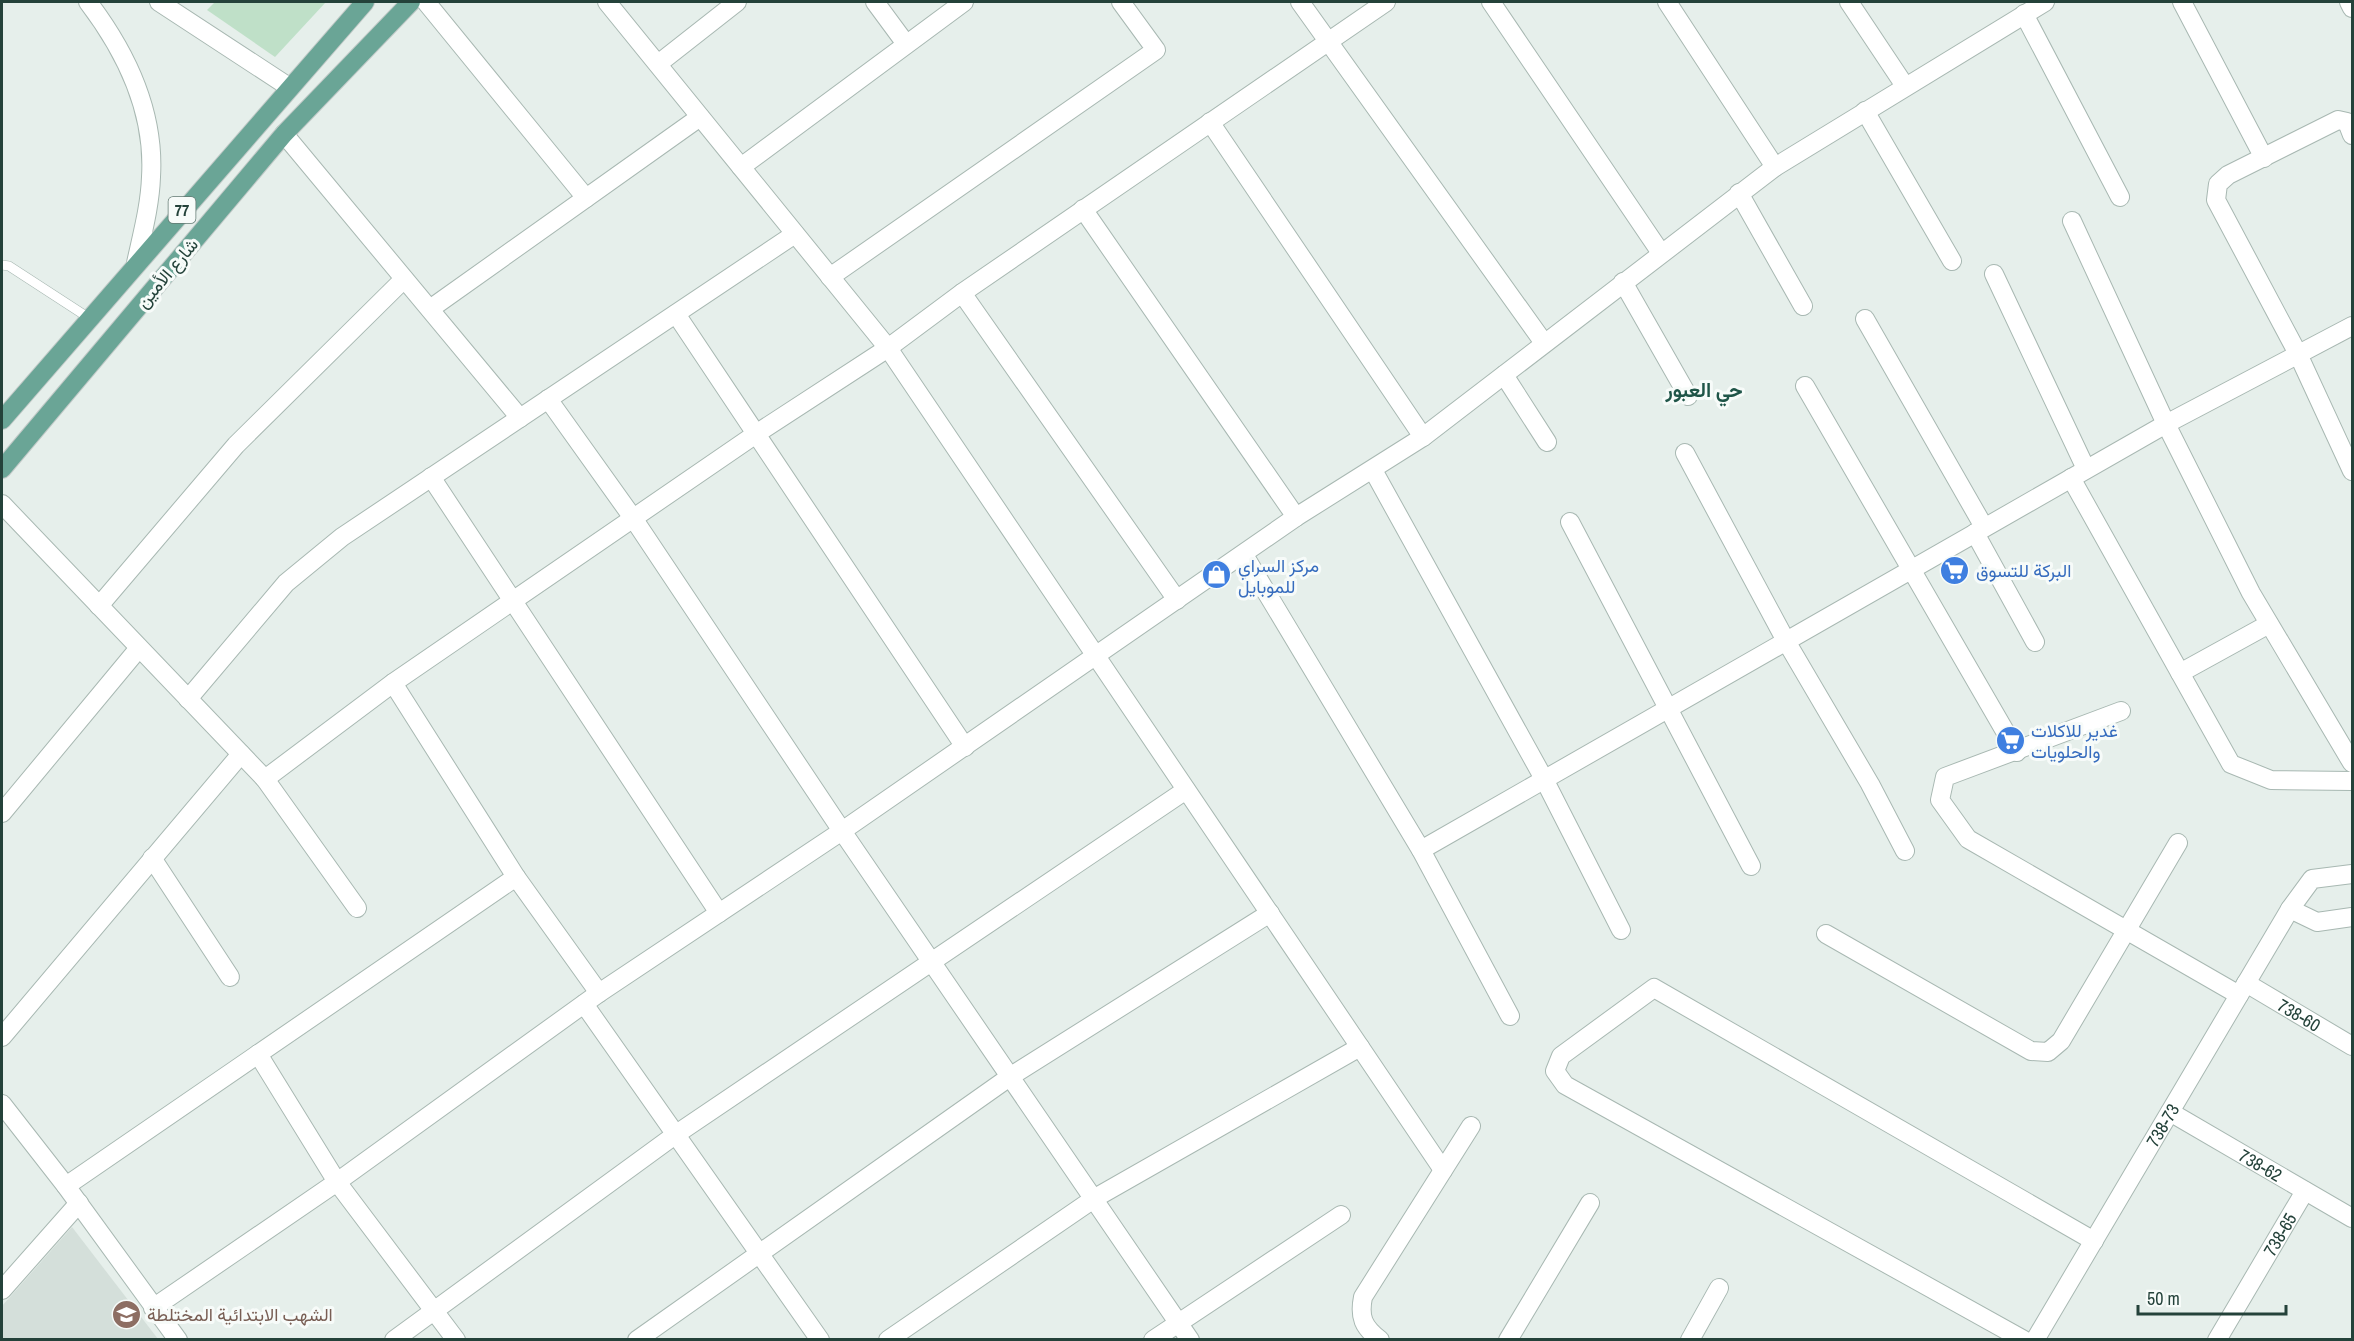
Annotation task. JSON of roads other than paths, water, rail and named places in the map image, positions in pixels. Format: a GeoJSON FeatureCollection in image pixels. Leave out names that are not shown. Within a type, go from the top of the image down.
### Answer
{"type":"FeatureCollection","features":[{"type":"Feature","properties":{"kind":"main road","name":"شارع الأمين"},"geometry":{"type":"LineString","coordinates":[[2,420],[364,2]]}},
{"type":"Feature","properties":{"kind":"main road","name":"شارع الأمين"},"geometry":{"type":"LineString","coordinates":[[2,469],[284,134],[411,2]]}},
{"type":"Feature","properties":{"kind":"main road"},"geometry":{"type":"LineString","coordinates":[[263,117],[284,134]]}},
{"type":"Feature","properties":{"kind":"street"},"geometry":{"type":"LineString","coordinates":[[88,2],[123,55],[140,92],[147,119],[152,174],[149,202],[136,263]]}},
{"type":"Feature","properties":{"kind":"street"},"geometry":{"type":"LineString","coordinates":[[426,2],[586,198]]}},
{"type":"Feature","properties":{"kind":"street"},"geometry":{"type":"LineString","coordinates":[[607,2],[888,348],[1443,1170]]}},
{"type":"Feature","properties":{"kind":"street"},"geometry":{"type":"LineString","coordinates":[[658,64],[737,2]]}},
{"type":"Feature","properties":{"kind":"street"},"geometry":{"type":"LineString","coordinates":[[875,2],[906,44]]}},
{"type":"Feature","properties":{"kind":"street"},"geometry":{"type":"LineString","coordinates":[[741,167],[964,2]]}},
{"type":"Feature","properties":{"kind":"street"},"geometry":{"type":"LineString","coordinates":[[830,277],[1156,50],[1121,2]]}},
{"type":"Feature","properties":{"kind":"street"},"geometry":{"type":"LineString","coordinates":[[1300,2],[1544,343]]}},
{"type":"Feature","properties":{"kind":"street"},"geometry":{"type":"LineString","coordinates":[[265,779],[393,683],[756,434],[888,348],[962,293],[1386,2]]}},
{"type":"Feature","properties":{"kind":"street"},"geometry":{"type":"LineString","coordinates":[[1491,2],[1661,253]]}},
{"type":"Feature","properties":{"kind":"street"},"geometry":{"type":"LineString","coordinates":[[1667,2],[1775,167]]}},
{"type":"Feature","properties":{"kind":"street"},"geometry":{"type":"LineString","coordinates":[[1849,2],[1905,86]]}},
{"type":"Feature","properties":{"kind":"street"},"geometry":{"type":"LineString","coordinates":[[153,1308],[337,1182],[599,993],[842,831],[1296,518],[1424,437],[1775,167],[2045,2]]}},
{"type":"Feature","properties":{"kind":"street"},"geometry":{"type":"LineString","coordinates":[[2182,2],[2265,158]]}},
{"type":"Feature","properties":{"kind":"street"},"geometry":{"type":"LineString","coordinates":[[2349,2],[2352,8]]}},
{"type":"Feature","properties":{"kind":"street"},"geometry":{"type":"LineString","coordinates":[[170,4],[289,87]]}},
{"type":"Feature","properties":{"kind":"street"},"geometry":{"type":"LineString","coordinates":[[2024,14],[2120,198]]}},
{"type":"Feature","properties":{"kind":"street"},"geometry":{"type":"LineString","coordinates":[[1865,111],[1952,261]]}},
{"type":"Feature","properties":{"kind":"street"},"geometry":{"type":"LineString","coordinates":[[430,309],[700,117]]}},
{"type":"Feature","properties":{"kind":"street"},"geometry":{"type":"LineString","coordinates":[[2352,135],[2347,122],[2338,120],[2228,175],[2218,184],[2216,200],[2298,354],[2352,471]]}},
{"type":"Feature","properties":{"kind":"street"},"geometry":{"type":"LineString","coordinates":[[1210,122],[1424,437]]}},
{"type":"Feature","properties":{"kind":"street"},"geometry":{"type":"LineString","coordinates":[[284,134],[520,418]]}},
{"type":"Feature","properties":{"kind":"street"},"geometry":{"type":"LineString","coordinates":[[1739,193],[1803,306]]}},
{"type":"Feature","properties":{"kind":"street"},"geometry":{"type":"LineString","coordinates":[[1083,209],[1296,518]]}},
{"type":"Feature","properties":{"kind":"street"},"geometry":{"type":"LineString","coordinates":[[2072,221],[2166,424],[2270,624],[2352,763]]}},
{"type":"Feature","properties":{"kind":"street"},"geometry":{"type":"LineString","coordinates":[[188,699],[286,583],[342,537],[795,234]]}},
{"type":"Feature","properties":{"kind":"street"},"geometry":{"type":"LineString","coordinates":[[1994,274],[2079,474],[2180,673],[2230,764],[2271,780],[2352,781]]}},
{"type":"Feature","properties":{"kind":"street"},"geometry":{"type":"LineString","coordinates":[[99,606],[236,445],[404,279]]}},
{"type":"Feature","properties":{"kind":"street"},"geometry":{"type":"LineString","coordinates":[[1623,282],[1688,396]]}},
{"type":"Feature","properties":{"kind":"street"},"geometry":{"type":"LineString","coordinates":[[962,293],[1177,600]]}},
{"type":"Feature","properties":{"kind":"street"},"geometry":{"type":"LineString","coordinates":[[676,314],[965,747]]}},
{"type":"Feature","properties":{"kind":"street"},"geometry":{"type":"LineString","coordinates":[[1865,319],[1980,530],[2035,642]]}},
{"type":"Feature","properties":{"kind":"street"},"geometry":{"type":"LineString","coordinates":[[1421,850],[2166,424],[2352,326]]}},
{"type":"Feature","properties":{"kind":"street"},"geometry":{"type":"LineString","coordinates":[[1504,375],[1547,441]]}},
{"type":"Feature","properties":{"kind":"street"},"geometry":{"type":"LineString","coordinates":[[1805,386],[2017,752],[2121,711]]}},
{"type":"Feature","properties":{"kind":"street"},"geometry":{"type":"LineString","coordinates":[[548,399],[633,518],[842,831],[1190,1340]]}},
{"type":"Feature","properties":{"kind":"street"},"geometry":{"type":"LineString","coordinates":[[1685,453],[1786,641],[1870,784],[1905,851]]}},
{"type":"Feature","properties":{"kind":"street"},"geometry":{"type":"LineString","coordinates":[[1373,470],[1544,779],[1621,930]]}},
{"type":"Feature","properties":{"kind":"street"},"geometry":{"type":"LineString","coordinates":[[431,477],[718,913]]}},
{"type":"Feature","properties":{"kind":"street"},"geometry":{"type":"LineString","coordinates":[[2,504],[265,779],[357,908]]}},
{"type":"Feature","properties":{"kind":"street"},"geometry":{"type":"LineString","coordinates":[[1570,522],[1750,866]]}},
{"type":"Feature","properties":{"kind":"street"},"geometry":{"type":"LineString","coordinates":[[1244,555],[1421,850],[1510,1016]]}},
{"type":"Feature","properties":{"kind":"street"},"geometry":{"type":"LineString","coordinates":[[2180,673],[2270,624]]}},
{"type":"Feature","properties":{"kind":"street"},"geometry":{"type":"LineString","coordinates":[[2,813],[139,648]]}},
{"type":"Feature","properties":{"kind":"street"},"geometry":{"type":"LineString","coordinates":[[393,683],[516,877],[599,993]]}},
{"type":"Feature","properties":{"kind":"street","name":"738-60"},"geometry":{"type":"LineString","coordinates":[[2017,752],[1945,777],[1940,800],[1968,839],[2126,932],[2243,989],[2352,1046]]}},
{"type":"Feature","properties":{"kind":"street"},"geometry":{"type":"LineString","coordinates":[[2,1037],[241,754]]}},
{"type":"Feature","properties":{"kind":"street"},"geometry":{"type":"LineString","coordinates":[[394,1340],[675,1135],[1186,790]]}},
{"type":"Feature","properties":{"kind":"street"},"geometry":{"type":"LineString","coordinates":[[1826,934],[2031,1051],[2048,1052],[2061,1041],[2178,843]]}},
{"type":"Feature","properties":{"kind":"street"},"geometry":{"type":"LineString","coordinates":[[152,858],[230,977]]}},
{"type":"Feature","properties":{"kind":"street","name":"738-73"},"geometry":{"type":"LineString","coordinates":[[2035,1340],[2290,909],[2312,879],[2352,874]]}},
{"type":"Feature","properties":{"kind":"street"},"geometry":{"type":"LineString","coordinates":[[66,1186],[516,877]]}},
{"type":"Feature","properties":{"kind":"street"},"geometry":{"type":"LineString","coordinates":[[2290,909],[2317,921],[2352,917]]}},
{"type":"Feature","properties":{"kind":"street"},"geometry":{"type":"LineString","coordinates":[[637,1340],[1011,1076],[1270,913]]}},
{"type":"Feature","properties":{"kind":"street"},"geometry":{"type":"LineString","coordinates":[[2024,1340],[1564,1085],[1555,1071],[1561,1056],[1654,988],[2094,1241]]}},
{"type":"Feature","properties":{"kind":"street"},"geometry":{"type":"LineString","coordinates":[[584,1004],[820,1340]]}},
{"type":"Feature","properties":{"kind":"street"},"geometry":{"type":"LineString","coordinates":[[888,1340],[1095,1198],[1360,1047]]}},
{"type":"Feature","properties":{"kind":"street"},"geometry":{"type":"LineString","coordinates":[[258,1054],[337,1182],[456,1340]]}},
{"type":"Feature","properties":{"kind":"street"},"geometry":{"type":"LineString","coordinates":[[2,1104],[79,1203],[178,1340]]}},
{"type":"Feature","properties":{"kind":"street","name":"738-62"},"geometry":{"type":"LineString","coordinates":[[2170,1112],[2352,1218]]}},
{"type":"Feature","properties":{"kind":"street"},"geometry":{"type":"LineString","coordinates":[[1380,1340],[1365,1328],[1360,1312],[1363,1297],[1471,1126]]}},
{"type":"Feature","properties":{"kind":"street","name":"738-65"},"geometry":{"type":"LineString","coordinates":[[2224,1337],[2305,1191]]}},
{"type":"Feature","properties":{"kind":"street"},"geometry":{"type":"LineString","coordinates":[[2,1290],[79,1203]]}},
{"type":"Feature","properties":{"kind":"street"},"geometry":{"type":"LineString","coordinates":[[1508,1340],[1590,1203]]}},
{"type":"Feature","properties":{"kind":"street"},"geometry":{"type":"LineString","coordinates":[[1153,1340],[1341,1215]]}},
{"type":"Feature","properties":{"kind":"street"},"geometry":{"type":"LineString","coordinates":[[1690,1340],[1719,1288]]}},
{"type":"Feature","properties":{"kind":"lane"},"geometry":{"type":"LineString","coordinates":[[2,265],[9,266],[89,318]]}},
{"type":"Feature","properties":{"kind":"place","name":"البركة للتسوق"},"geometry":{"type":"Point","coordinates":[1955,570]}},
{"type":"Feature","properties":{"kind":"place","name":"مركز السراي للموبايل"},"geometry":{"type":"Point","coordinates":[1217,575]}},
{"type":"Feature","properties":{"kind":"place","name":"غدير للاكلات والحلويات"},"geometry":{"type":"Point","coordinates":[2010,740]}},
{"type":"Feature","properties":{"kind":"place","name":"الشهب الابتدائية المختلطة"},"geometry":{"type":"Point","coordinates":[126,1314]}},
{"type":"Feature","properties":{"kind":"district","name":"حي العبور"},"geometry":{"type":"Point","coordinates":[1704,389]}}]}
